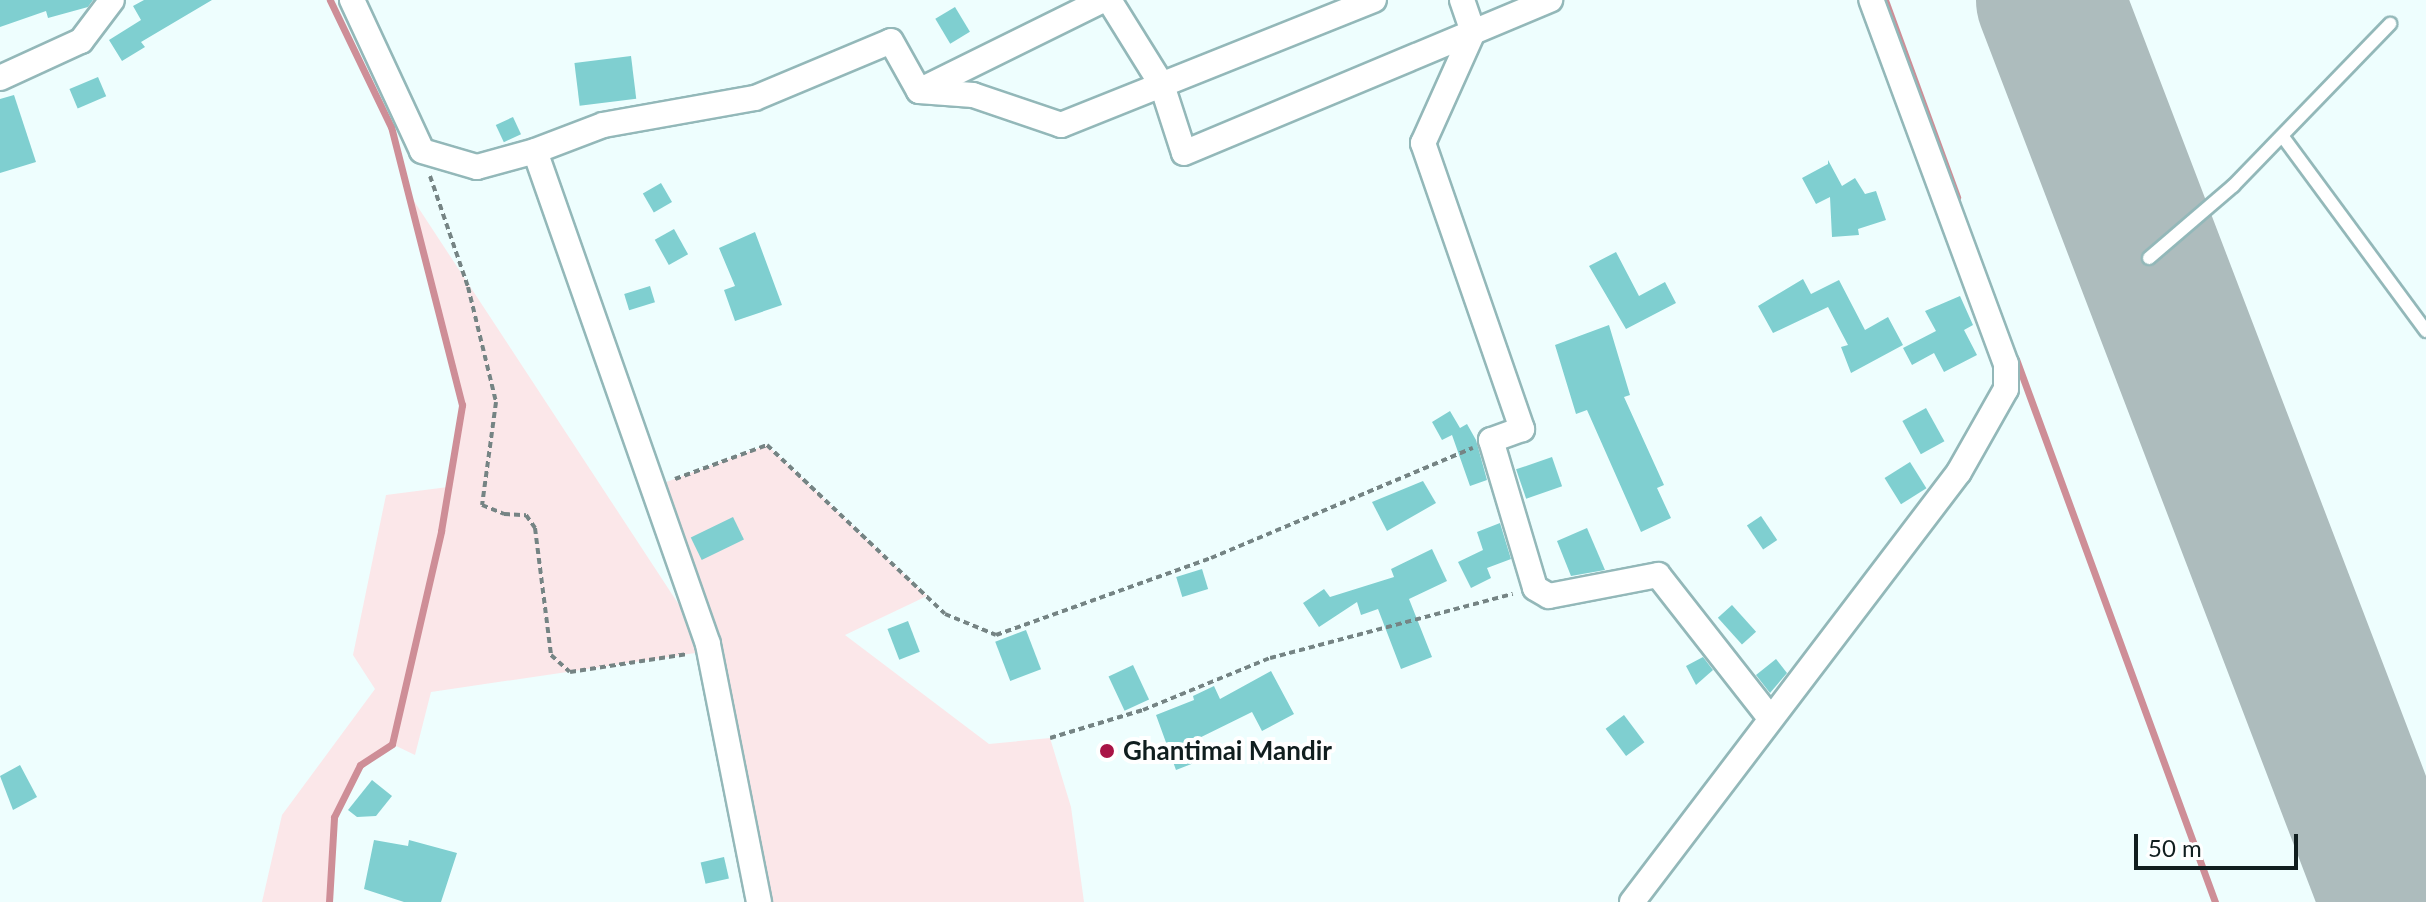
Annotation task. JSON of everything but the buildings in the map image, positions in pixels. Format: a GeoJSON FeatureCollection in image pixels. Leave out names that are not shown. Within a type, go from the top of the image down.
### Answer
{"type":"FeatureCollection","features":[{"type":"Feature","properties":{"kind":"street"},"geometry":{"type":"LineString","coordinates":[[0,78],[81,41],[112,0]]}},
{"type":"Feature","properties":{"kind":"street"},"geometry":{"type":"LineString","coordinates":[[352,0],[422,151],[477,167],[535,151],[603,125],[755,98],[891,41],[919,91]]}},
{"type":"Feature","properties":{"kind":"street"},"geometry":{"type":"LineString","coordinates":[[919,91],[1106,0],[1162,85],[1184,153],[1550,0]]}},
{"type":"Feature","properties":{"kind":"street"},"geometry":{"type":"LineString","coordinates":[[919,91],[973,95],[1061,125],[1374,0]]}},
{"type":"Feature","properties":{"kind":"street"},"geometry":{"type":"LineString","coordinates":[[1462,0],[1473,32],[1423,143],[1522,429],[1491,440],[1535,588],[1549,596],[1658,575],[1770,718]]}},
{"type":"Feature","properties":{"kind":"street"},"geometry":{"type":"LineString","coordinates":[[1632,902],[1959,472],[2006,389],[2006,364],[1871,0]]}},
{"type":"Feature","properties":{"kind":"street"},"geometry":{"type":"LineString","coordinates":[[535,151],[650,488],[710,651],[759,902]]}},
{"type":"Feature","properties":{"kind":"lane"},"geometry":{"type":"LineString","coordinates":[[2149,258],[2283,137],[2390,24]]}},
{"type":"Feature","properties":{"kind":"lane"},"geometry":{"type":"LineString","coordinates":[[2283,137],[2426,331]]}},
{"type":"Feature","properties":{"kind":"path"},"geometry":{"type":"LineString","coordinates":[[422,151],[468,287],[496,402],[482,505],[504,514],[526,515],[535,528],[551,655],[570,672],[710,651]]}},
{"type":"Feature","properties":{"kind":"path"},"geometry":{"type":"LineString","coordinates":[[650,488],[767,445],[945,614],[996,635],[1211,558],[1491,440]]}},
{"type":"Feature","properties":{"kind":"path"},"geometry":{"type":"LineString","coordinates":[[1050,738],[1143,710],[1270,658],[1535,588]]}},
{"type":"Feature","properties":{"kind":"shaded area"},"geometry":{"type":"Polygon","coordinates":[[[410,195],[708,649],[650,488],[767,445],[927,596],[845,635],[989,744],[1050,738],[1071,807],[1084,902],[759,902],[709,651],[431,692],[415,755],[392,744],[360,765],[334,817],[333,902],[262,902],[282,815],[375,689],[353,655],[386,495],[448,487],[461,405],[410,195]]]}},
{"type":"Feature","properties":{"kind":"waterway"},"geometry":{"type":"LineString","coordinates":[[329,902],[334,817],[360,765],[392,744],[441,531],[462,405],[391,127],[330,0]]}},
{"type":"Feature","properties":{"kind":"waterway"},"geometry":{"type":"LineString","coordinates":[[1885,0],[1957,197]]}},
{"type":"Feature","properties":{"kind":"waterway"},"geometry":{"type":"LineString","coordinates":[[2016,359],[2215,902]]}},
{"type":"Feature","properties":{"kind":"taxiway"},"geometry":{"type":"LineString","coordinates":[[2363,817],[2401,836],[2426,839]]}},
{"type":"Feature","properties":{"kind":"taxiway"},"geometry":{"type":"LineString","coordinates":[[2389,887],[2405,857],[2424,840]]}},
{"type":"Feature","properties":{"kind":"runway"},"geometry":{"type":"LineString","coordinates":[[2050,0],[2395,902]]}},
{"type":"Feature","properties":{"kind":"place","name":"Ghantimai Mandir"},"geometry":{"type":"Point","coordinates":[1107,751]}}]}
